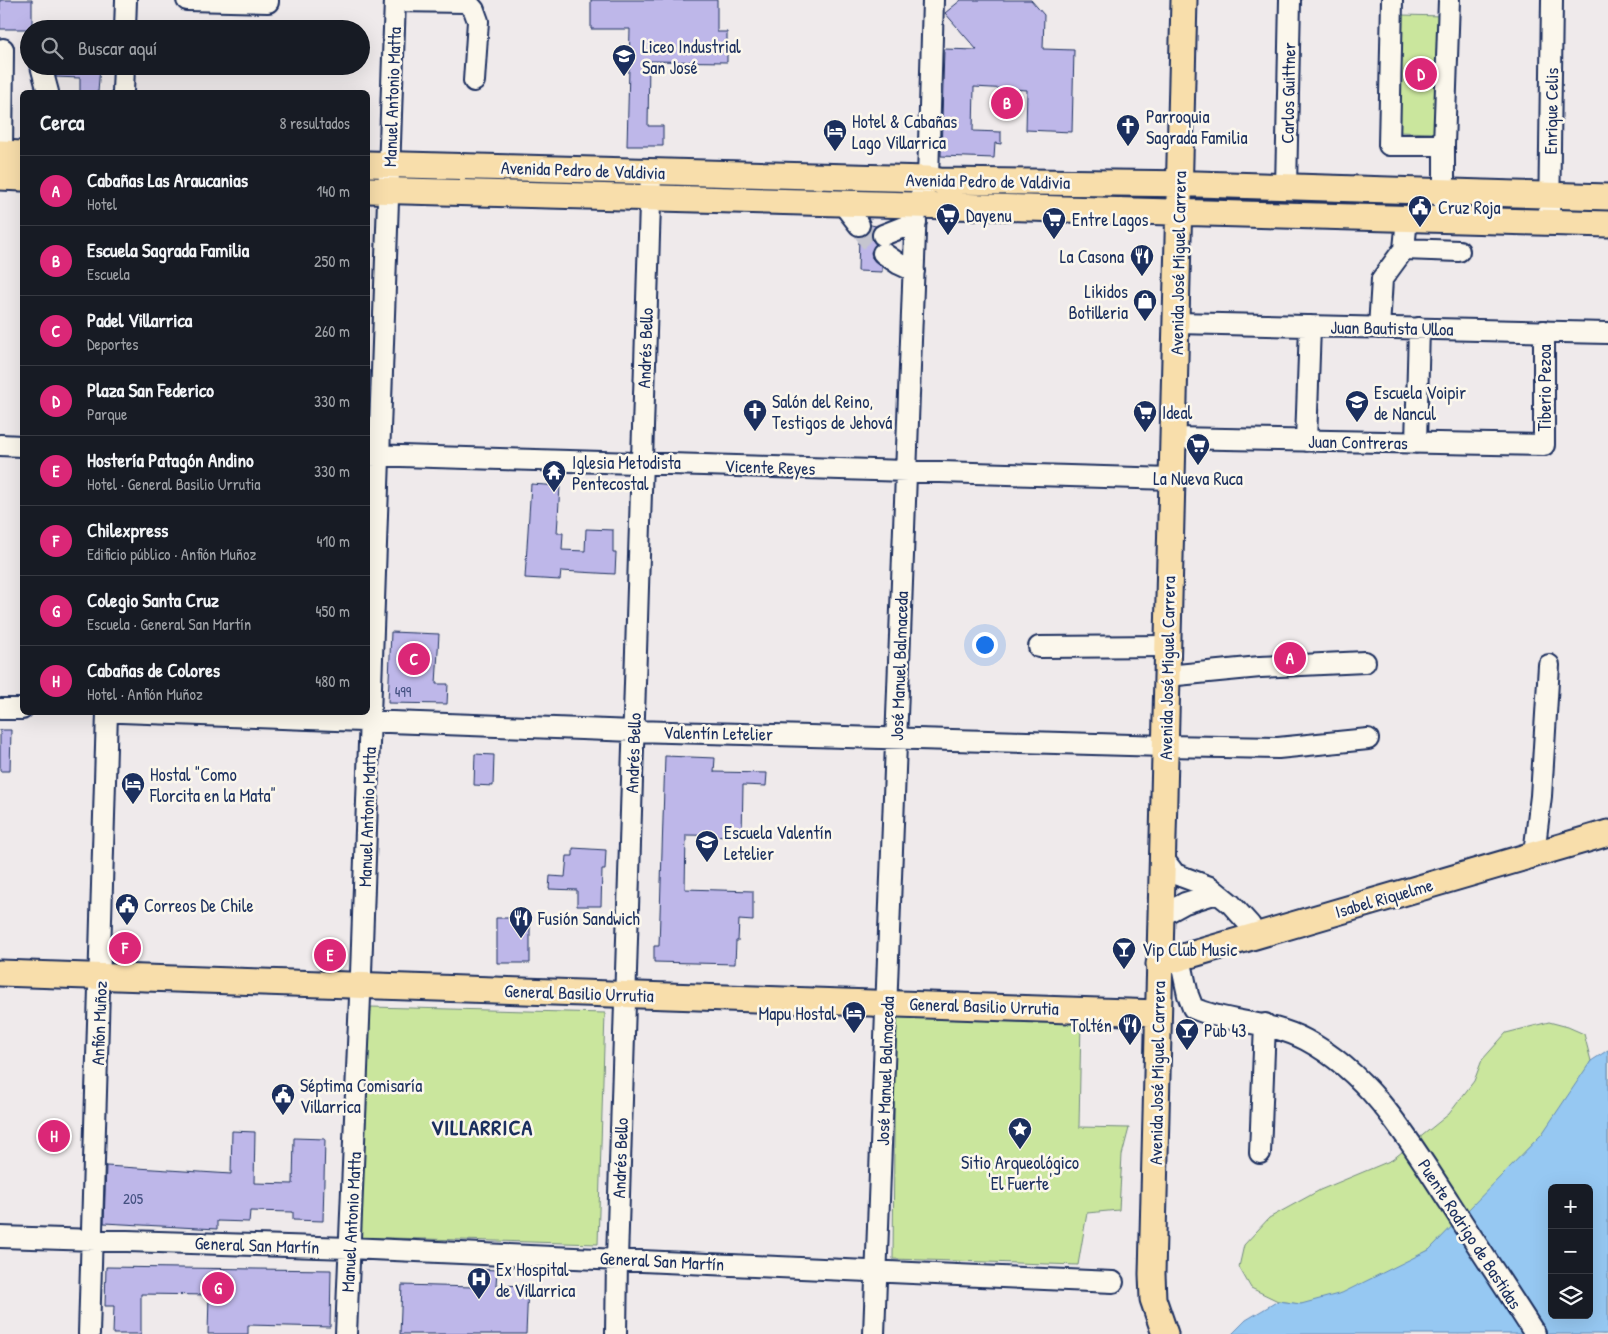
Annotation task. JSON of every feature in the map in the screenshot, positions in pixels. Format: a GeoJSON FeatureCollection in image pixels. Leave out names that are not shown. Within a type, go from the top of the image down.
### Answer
{"type":"FeatureCollection","features":[{"type":"Feature","properties":{"kind":"main road","name":"Avenida José Miguel Carrera"},"geometry":{"type":"LineString","coordinates":[[1164,1334],[1153,1299],[1152,1274],[1158,1013],[1170,961],[1161,916],[1184,0]]}},
{"type":"Feature","properties":{"kind":"main road"},"geometry":{"type":"LineString","coordinates":[[6,160],[20,176]]}},
{"type":"Feature","properties":{"kind":"main road","name":"Avenida Pedro de Valdivia"},"geometry":{"type":"LineString","coordinates":[[378,164],[928,179],[940,181],[1180,184],[1608,197]]}},
{"type":"Feature","properties":{"kind":"main road","name":"Avenida Pedro de Valdivia"},"geometry":{"type":"LineString","coordinates":[[378,191],[650,197],[842,204],[909,211],[1179,212],[1608,224]]}},
{"type":"Feature","properties":{"kind":"main road","name":"Isabel Riquelme"},"geometry":{"type":"LineString","coordinates":[[1170,961],[1608,833]]}},
{"type":"Feature","properties":{"kind":"main road","name":"General Basilio Urrutia"},"geometry":{"type":"LineString","coordinates":[[0,973],[100,975],[626,995],[887,1002],[1158,1013]]}},
{"type":"Feature","properties":{"kind":"street"},"geometry":{"type":"LineString","coordinates":[[125,20],[126,0]]}},
{"type":"Feature","properties":{"kind":"street"},"geometry":{"type":"LineString","coordinates":[[187,0],[268,2],[268,0]]}},
{"type":"Feature","properties":{"kind":"street"},"geometry":{"type":"LineString","coordinates":[[395,0],[467,2],[474,10],[478,21],[474,80]]}},
{"type":"Feature","properties":{"kind":"street","name":"Manuel Antonio Matta"},"geometry":{"type":"LineString","coordinates":[[346,1334],[370,722],[378,164],[395,0]]}},
{"type":"Feature","properties":{"kind":"street","name":"José Manuel Balmaceda"},"geometry":{"type":"LineString","coordinates":[[874,1334],[878,1271],[914,271],[909,211],[928,179],[933,0]]}},
{"type":"Feature","properties":{"kind":"street","name":"Carlos Guittner"},"geometry":{"type":"LineString","coordinates":[[1286,187],[1290,0]]}},
{"type":"Feature","properties":{"kind":"street"},"geometry":{"type":"LineString","coordinates":[[1392,0],[1389,145],[1444,145]]}},
{"type":"Feature","properties":{"kind":"street"},"geometry":{"type":"LineString","coordinates":[[1444,219],[1444,145],[1450,0]]}},
{"type":"Feature","properties":{"kind":"street","name":"Enrique Celis"},"geometry":{"type":"LineString","coordinates":[[1549,222],[1552,0]]}},
{"type":"Feature","properties":{"kind":"street"},"geometry":{"type":"LineString","coordinates":[[4,49],[6,160]]}},
{"type":"Feature","properties":{"kind":"street"},"geometry":{"type":"LineString","coordinates":[[43,75],[47,90]]}},
{"type":"Feature","properties":{"kind":"street"},"geometry":{"type":"LineString","coordinates":[[123,90],[124,75]]}},
{"type":"Feature","properties":{"kind":"street","name":"Andrés Bello"},"geometry":{"type":"LineString","coordinates":[[616,1334],[651,172]]}},
{"type":"Feature","properties":{"kind":"street"},"geometry":{"type":"LineString","coordinates":[[842,204],[859,225]]}},
{"type":"Feature","properties":{"kind":"street"},"geometry":{"type":"LineString","coordinates":[[882,238],[909,211]]}},
{"type":"Feature","properties":{"kind":"street"},"geometry":{"type":"LineString","coordinates":[[882,238],[909,211]]}},
{"type":"Feature","properties":{"kind":"street"},"geometry":{"type":"LineString","coordinates":[[1380,328],[1382,279],[1404,249],[1407,218]]}},
{"type":"Feature","properties":{"kind":"street"},"geometry":{"type":"LineString","coordinates":[[882,238],[899,264],[914,271]]}},
{"type":"Feature","properties":{"kind":"street"},"geometry":{"type":"LineString","coordinates":[[1404,249],[1459,251]]}},
{"type":"Feature","properties":{"kind":"street","name":"Juan Bautista Ulloa"},"geometry":{"type":"LineString","coordinates":[[1176,323],[1608,333]]}},
{"type":"Feature","properties":{"kind":"street"},"geometry":{"type":"LineString","coordinates":[[1306,441],[1310,326]]}},
{"type":"Feature","properties":{"kind":"street"},"geometry":{"type":"LineString","coordinates":[[1416,443],[1419,328]]}},
{"type":"Feature","properties":{"kind":"street","name":"Tiberio Pezoa"},"geometry":{"type":"LineString","coordinates":[[1544,331],[1544,446]]}},
{"type":"Feature","properties":{"kind":"street","name":"Juan Contreras"},"geometry":{"type":"LineString","coordinates":[[1173,438],[1544,446]]}},
{"type":"Feature","properties":{"kind":"street"},"geometry":{"type":"LineString","coordinates":[[0,445],[20,446]]}},
{"type":"Feature","properties":{"kind":"street","name":"Vicente Reyes"},"geometry":{"type":"LineString","coordinates":[[373,456],[1172,479]]}},
{"type":"Feature","properties":{"kind":"street"},"geometry":{"type":"LineString","coordinates":[[1039,647],[1168,646]]}},
{"type":"Feature","properties":{"kind":"street"},"geometry":{"type":"LineString","coordinates":[[1167,676],[1260,667],[1364,662]]}},
{"type":"Feature","properties":{"kind":"street"},"geometry":{"type":"LineString","coordinates":[[1534,854],[1541,796],[1549,665]]}},
{"type":"Feature","properties":{"kind":"street"},"geometry":{"type":"LineString","coordinates":[[0,709],[20,709]]}},
{"type":"Feature","properties":{"kind":"street","name":"Anfión Muñoz"},"geometry":{"type":"LineString","coordinates":[[89,1334],[107,715]]}},
{"type":"Feature","properties":{"kind":"street","name":"Valentín Letelier"},"geometry":{"type":"LineString","coordinates":[[196,715],[634,731],[1165,746],[1278,748],[1368,739]]}},
{"type":"Feature","properties":{"kind":"street"},"geometry":{"type":"LineString","coordinates":[[1162,857],[1175,874],[1183,879],[1202,883],[1242,914],[1250,925],[1254,937]]}},
{"type":"Feature","properties":{"kind":"street"},"geometry":{"type":"LineString","coordinates":[[1161,916],[1185,903],[1217,893]]}},
{"type":"Feature","properties":{"kind":"street"},"geometry":{"type":"LineString","coordinates":[[1170,961],[1193,1008],[1210,1015],[1265,1024],[1260,1153]]}},
{"type":"Feature","properties":{"kind":"street","name":"Puente Rodrigo de Bastidas"},"geometry":{"type":"LineString","coordinates":[[1265,1024],[1304,1039],[1339,1061],[1368,1088],[1404,1133],[1535,1334]]}},
{"type":"Feature","properties":{"kind":"street","name":"General San Martín"},"geometry":{"type":"LineString","coordinates":[[0,1237],[349,1248],[1113,1282]]}},
{"type":"Feature","properties":{"kind":"green space"},"geometry":{"type":"Polygon","coordinates":[[[1402,15],[1443,16],[1439,133],[1398,132],[1402,15]]]}},
{"type":"Feature","properties":{"kind":"green space"},"geometry":{"type":"Polygon","coordinates":[[[371,1007],[605,1013],[598,1244],[357,1237],[371,1007]]]}},
{"type":"Feature","properties":{"kind":"green space"},"geometry":{"type":"Polygon","coordinates":[[[895,1016],[1081,1020],[1079,1127],[1129,1128],[1122,1155],[1119,1210],[1087,1213],[1078,1265],[893,1259],[895,1016]]]}},
{"type":"Feature","properties":{"kind":"green space"},"geometry":{"type":"Polygon","coordinates":[[[1549,1022],[1584,1034],[1591,1061],[1589,1065],[1608,1050],[1608,1333],[1299,1304],[1278,1301],[1251,1288],[1239,1267],[1244,1245],[1269,1218],[1320,1190],[1392,1160],[1449,1114],[1474,1081],[1482,1060],[1506,1033],[1549,1022]],[[1548,1127],[1481,1198],[1531,1182],[1548,1127]],[[1476,1203],[1429,1250],[1416,1257],[1448,1248],[1476,1203]]]}},
{"type":"Feature","properties":{"kind":"water"},"geometry":{"type":"Polygon","coordinates":[[[1608,1050],[1608,1334],[1232,1334],[1246,1320],[1278,1301],[1301,1304],[1342,1293],[1429,1250],[1542,1134],[1591,1061],[1608,1050]]]}},
{"type":"Feature","properties":{"kind":"building"},"geometry":{"type":"Polygon","coordinates":[[[0,0],[32,0],[32,20],[20,20],[20,29],[0,29],[0,0]]]}},
{"type":"Feature","properties":{"kind":"building"},"geometry":{"type":"Polygon","coordinates":[[[591,0],[717,0],[717,32],[727,32],[727,62],[649,61],[648,126],[663,126],[663,146],[627,146],[630,29],[591,29],[591,0]]]}},
{"type":"Feature","properties":{"kind":"building"},"geometry":{"type":"Polygon","coordinates":[[[961,0],[1031,0],[1044,15],[1043,49],[1074,50],[1072,132],[1026,130],[1027,90],[974,87],[973,131],[1001,132],[1001,144],[995,143],[994,158],[941,156],[944,49],[977,50],[945,13],[961,0]]]}},
{"type":"Feature","properties":{"kind":"building"},"geometry":{"type":"Polygon","coordinates":[[[56,75],[99,75],[98,90],[80,90],[80,78],[56,77],[56,75]]]}},
{"type":"Feature","properties":{"kind":"building"},"geometry":{"type":"Polygon","coordinates":[[[871,225],[876,226],[871,234],[872,240],[876,244],[871,252],[872,258],[882,267],[882,272],[858,271],[859,237],[867,234],[871,225]]]}},
{"type":"Feature","properties":{"kind":"building"},"geometry":{"type":"Polygon","coordinates":[[[531,484],[560,486],[557,533],[563,533],[562,550],[585,551],[586,529],[613,530],[613,553],[616,553],[615,574],[561,571],[560,580],[525,578],[531,484]]]}},
{"type":"Feature","properties":{"kind":"building"},"geometry":{"type":"Polygon","coordinates":[[[391,632],[439,634],[436,684],[448,684],[447,704],[388,703],[391,632]]]}},
{"type":"Feature","properties":{"kind":"building"},"geometry":{"type":"Polygon","coordinates":[[[0,730],[11,730],[10,771],[0,771],[0,730]]]}},
{"type":"Feature","properties":{"kind":"building"},"geometry":{"type":"Polygon","coordinates":[[[475,754],[494,755],[493,786],[474,785],[475,754]]]}},
{"type":"Feature","properties":{"kind":"building"},"geometry":{"type":"Polygon","coordinates":[[[665,756],[715,758],[714,772],[767,773],[766,786],[743,785],[742,836],[686,835],[685,889],[753,891],[753,921],[739,920],[735,964],[654,962],[654,946],[659,946],[665,756]]]}},
{"type":"Feature","properties":{"kind":"building"},"geometry":{"type":"Polygon","coordinates":[[[573,848],[606,850],[605,870],[602,870],[601,906],[577,906],[577,890],[549,889],[550,876],[565,877],[567,856],[573,856],[573,848]]]}},
{"type":"Feature","properties":{"kind":"building","name":"Fusión Sandwich"},"geometry":{"type":"Polygon","coordinates":[[[496,918],[530,918],[530,963],[497,963],[496,918]]]}},
{"type":"Feature","properties":{"kind":"building"},"geometry":{"type":"Polygon","coordinates":[[[232,1131],[255,1132],[254,1183],[293,1184],[294,1138],[325,1139],[323,1221],[293,1220],[293,1212],[250,1211],[249,1222],[217,1221],[217,1229],[104,1223],[106,1166],[231,1174],[232,1131]]]}},
{"type":"Feature","properties":{"kind":"building"},"geometry":{"type":"Polygon","coordinates":[[[106,1267],[331,1270],[330,1327],[248,1325],[248,1334],[208,1334],[209,1295],[141,1294],[141,1334],[113,1334],[114,1306],[105,1306],[106,1267]]]}},
{"type":"Feature","properties":{"kind":"building"},"geometry":{"type":"Polygon","coordinates":[[[474,1269],[497,1270],[496,1285],[528,1286],[526,1334],[400,1334],[402,1285],[473,1287],[474,1269]]]}},
{"type":"Feature","properties":{"kind":"tunnel"},"geometry":{"type":"LineString","coordinates":[[859,225],[869,240],[883,253]]}},
{"type":"Feature","properties":{"kind":"place","name":"Plaza San Federico"},"geometry":{"type":"Point","coordinates":[1421,74]}},
{"type":"Feature","properties":{"kind":"place","name":"Liceo Industrial San José"},"geometry":{"type":"Point","coordinates":[624,77]}},
{"type":"Feature","properties":{"kind":"place","name":"Escuela Sagrada Familia"},"geometry":{"type":"Point","coordinates":[1007,103]}},
{"type":"Feature","properties":{"kind":"place","name":"Parroquia Sagrada Familia"},"geometry":{"type":"Point","coordinates":[1128,147]}},
{"type":"Feature","properties":{"kind":"place","name":"Hotel & Cabañas Lago Villarrica"},"geometry":{"type":"Point","coordinates":[835,152]}},
{"type":"Feature","properties":{"kind":"place","name":"Cruz Roja"},"geometry":{"type":"Point","coordinates":[1420,228]}},
{"type":"Feature","properties":{"kind":"place","name":"Dayenu"},"geometry":{"type":"Point","coordinates":[948,236]}},
{"type":"Feature","properties":{"kind":"place","name":"Entre Lagos"},"geometry":{"type":"Point","coordinates":[1054,240]}},
{"type":"Feature","properties":{"kind":"place","name":"La Casona"},"geometry":{"type":"Point","coordinates":[1142,277]}},
{"type":"Feature","properties":{"kind":"place","name":"Likidos Botilleria"},"geometry":{"type":"Point","coordinates":[1145,322]}},
{"type":"Feature","properties":{"kind":"place","name":"Escuela Voipir de Nancul"},"geometry":{"type":"Point","coordinates":[1357,423]}},
{"type":"Feature","properties":{"kind":"place","name":"Salón del Reino, Testigos de Jehová"},"geometry":{"type":"Point","coordinates":[755,432]}},
{"type":"Feature","properties":{"kind":"place","name":"Ideal"},"geometry":{"type":"Point","coordinates":[1145,433]}},
{"type":"Feature","properties":{"kind":"place","name":"La Nueva Ruca"},"geometry":{"type":"Point","coordinates":[1198,466]}},
{"type":"Feature","properties":{"kind":"place","name":"Iglesia Metodista Pentecostal"},"geometry":{"type":"Point","coordinates":[554,493]}},
{"type":"Feature","properties":{"kind":"place","name":"Cabañas Las Araucanias"},"geometry":{"type":"Point","coordinates":[1290,658]}},
{"type":"Feature","properties":{"kind":"place","name":"Padel Villarrica"},"geometry":{"type":"Point","coordinates":[414,659]}},
{"type":"Feature","properties":{"kind":"place","name":"Hostal \"Como Florcita en la Mata\""},"geometry":{"type":"Point","coordinates":[133,805]}},
{"type":"Feature","properties":{"kind":"place","name":"Escuela Valentín Letelier"},"geometry":{"type":"Point","coordinates":[707,863]}},
{"type":"Feature","properties":{"kind":"place","name":"Correos De Chile"},"geometry":{"type":"Point","coordinates":[127,926]}},
{"type":"Feature","properties":{"kind":"place","name":"Fusión Sandwich"},"geometry":{"type":"Point","coordinates":[521,939]}},
{"type":"Feature","properties":{"kind":"place","name":"Chilexpress"},"geometry":{"type":"Point","coordinates":[125,948]}},
{"type":"Feature","properties":{"kind":"place","name":"Hostería Patagón Andino"},"geometry":{"type":"Point","coordinates":[330,955]}},
{"type":"Feature","properties":{"kind":"place","name":"Vip Club Music"},"geometry":{"type":"Point","coordinates":[1124,970]}},
{"type":"Feature","properties":{"kind":"place","name":"Mapu Hostal"},"geometry":{"type":"Point","coordinates":[854,1034]}},
{"type":"Feature","properties":{"kind":"place","name":"Toltén"},"geometry":{"type":"Point","coordinates":[1130,1046]}},
{"type":"Feature","properties":{"kind":"place","name":"Pub 43"},"geometry":{"type":"Point","coordinates":[1187,1051]}},
{"type":"Feature","properties":{"kind":"place","name":"Séptima Comisaría Villarrica"},"geometry":{"type":"Point","coordinates":[283,1116]}},
{"type":"Feature","properties":{"kind":"place","name":"Cabañas de Colores"},"geometry":{"type":"Point","coordinates":[54,1136]}},
{"type":"Feature","properties":{"kind":"place","name":"Sitio Arqueológico 'El Fuerte'"},"geometry":{"type":"Point","coordinates":[1020,1150]}},
{"type":"Feature","properties":{"kind":"place","name":"Colegio Santa Cruz"},"geometry":{"type":"Point","coordinates":[218,1288]}},
{"type":"Feature","properties":{"kind":"place","name":"Ex Hospital de Villarrica"},"geometry":{"type":"Point","coordinates":[479,1300]}},
{"type":"Feature","properties":{"kind":"district","name":"VILLARRICA"},"geometry":{"type":"Point","coordinates":[482,1127]}}]}
